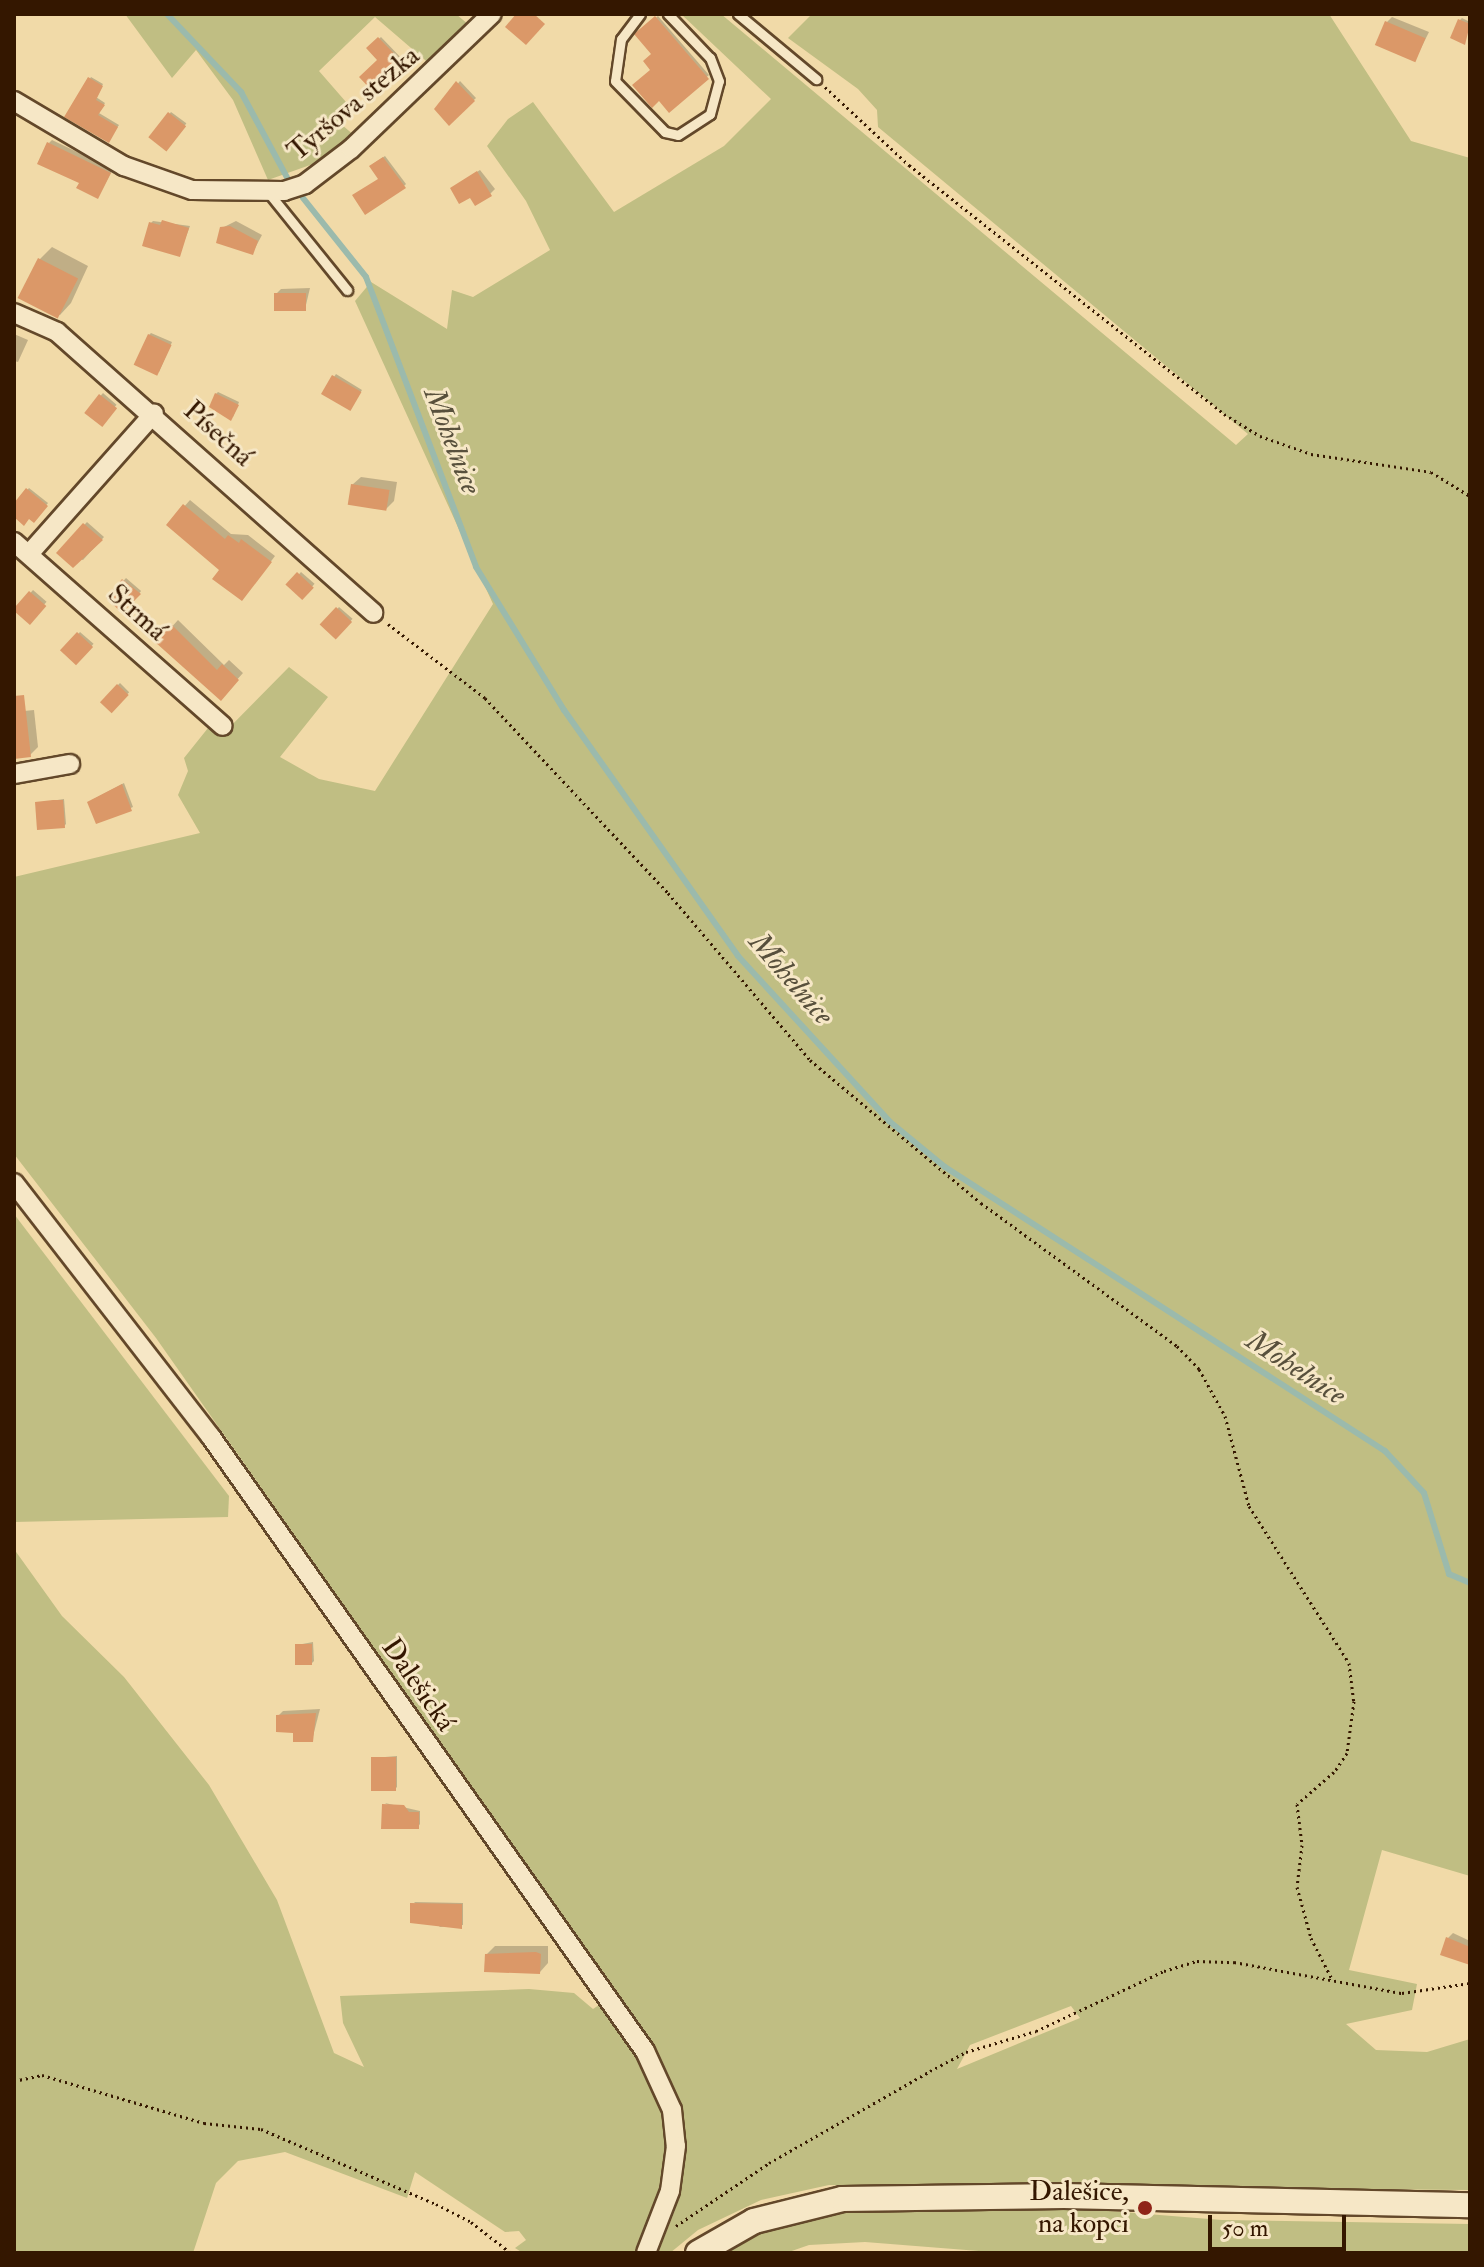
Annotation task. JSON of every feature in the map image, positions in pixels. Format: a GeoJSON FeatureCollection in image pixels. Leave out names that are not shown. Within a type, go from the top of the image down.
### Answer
{"type":"FeatureCollection","features":[{"type":"Feature","properties":{"kind":"street","name":"Tyršova stezka"},"geometry":{"type":"LineString","coordinates":[[14,101],[124,166],[192,190],[268,192],[305,184],[351,149],[492,14]]}},
{"type":"Feature","properties":{"kind":"street","name":"Písečná"},"geometry":{"type":"LineString","coordinates":[[14,313],[57,332],[154,413],[373,613]]}},
{"type":"Feature","properties":{"kind":"street"},"geometry":{"type":"LineString","coordinates":[[29,554],[154,413]]}},
{"type":"Feature","properties":{"kind":"street","name":"Strmá"},"geometry":{"type":"LineString","coordinates":[[14,542],[223,726]]}},
{"type":"Feature","properties":{"kind":"street"},"geometry":{"type":"LineString","coordinates":[[14,774],[70,764]]}},
{"type":"Feature","properties":{"kind":"street","name":"Dalešická"},"geometry":{"type":"LineString","coordinates":[[14,1183],[211,1437],[645,2051],[672,2110],[676,2146],[670,2191],[648,2248]]}},
{"type":"Feature","properties":{"kind":"street"},"geometry":{"type":"LineString","coordinates":[[698,2253],[727,2233],[783,2211],[857,2198],[1064,2196],[1470,2205]]}},
{"type":"Feature","properties":{"kind":"lane"},"geometry":{"type":"LineString","coordinates":[[640,14],[621,39],[615,81],[665,132],[678,135],[710,114],[719,81],[710,58],[668,14]]}},
{"type":"Feature","properties":{"kind":"lane"},"geometry":{"type":"LineString","coordinates":[[738,14],[816,79]]}},
{"type":"Feature","properties":{"kind":"lane"},"geometry":{"type":"LineString","coordinates":[[268,192],[347,290]]}},
{"type":"Feature","properties":{"kind":"path"},"geometry":{"type":"LineString","coordinates":[[816,79],[909,165],[1224,414],[1260,436],[1311,454],[1431,472],[1470,496]]}},
{"type":"Feature","properties":{"kind":"path"},"geometry":{"type":"LineString","coordinates":[[373,613],[485,698],[668,893],[810,1060],[981,1203],[1177,1346],[1199,1369],[1225,1416],[1255,1518],[1349,1663],[1354,1701],[1347,1753],[1334,1772],[1297,1804],[1302,1845],[1297,1887],[1311,1938],[1332,1979]]}},
{"type":"Feature","properties":{"kind":"path"},"geometry":{"type":"LineString","coordinates":[[648,2248],[769,2163],[930,2071],[966,2052],[1036,2031],[1164,1971],[1197,1961],[1234,1962],[1402,1993],[1470,1983]]}},
{"type":"Feature","properties":{"kind":"path"},"geometry":{"type":"LineString","coordinates":[[14,2081],[42,2075],[190,2120],[261,2129],[436,2204],[471,2222],[511,2253]]}},
{"type":"Feature","properties":{"kind":"shaded area"},"geometry":{"type":"Polygon","coordinates":[[[125,14],[456,14],[469,25],[432,66],[375,17],[319,71],[353,110],[341,124],[356,137],[327,159],[268,180],[233,100],[196,50],[172,78],[125,14]]]}},
{"type":"Feature","properties":{"kind":"shaded area"},"geometry":{"type":"Polygon","coordinates":[[[681,14],[721,14],[1236,445],[1248,434],[878,127],[877,110],[858,89],[788,38],[812,14],[1329,14],[1411,141],[1470,158],[1470,1876],[1382,1850],[1349,1970],[1417,1984],[1412,2010],[1346,2024],[1376,2050],[1427,2052],[1470,2039],[1470,2190],[829,2185],[761,2200],[698,2230],[670,2253],[658,2253],[675,2210],[683,2158],[679,2103],[657,2051],[156,1338],[14,1154],[14,877],[200,833],[178,795],[188,771],[184,758],[208,728],[220,737],[289,667],[328,697],[280,757],[319,779],[375,791],[493,604],[355,301],[371,282],[447,329],[452,290],[473,297],[550,250],[526,201],[487,146],[508,119],[533,102],[614,212],[724,146],[771,99],[681,14]],[[1071,2006],[970,2045],[957,2069],[1080,2018],[1071,2006]]]}},
{"type":"Feature","properties":{"kind":"shaded area"},"geometry":{"type":"Polygon","coordinates":[[[14,1214],[229,1496],[228,1517],[14,1522],[14,1214]]]}},
{"type":"Feature","properties":{"kind":"shaded area"},"geometry":{"type":"Polygon","coordinates":[[[14,1549],[62,1616],[124,1677],[209,1785],[277,1900],[334,2053],[364,2067],[343,2023],[340,1996],[529,1989],[574,1993],[593,2009],[602,2003],[638,2050],[661,2097],[668,2134],[666,2181],[635,2253],[523,2253],[515,2248],[526,2240],[519,2231],[505,2232],[415,2172],[407,2198],[285,2152],[238,2161],[216,2183],[193,2253],[14,2253],[14,1549]]]}},
{"type":"Feature","properties":{"kind":"shaded area"},"geometry":{"type":"Polygon","coordinates":[[[1022,2204],[1222,2220],[1470,2224],[1470,2253],[1004,2253],[865,2242],[809,2245],[786,2253],[717,2253],[774,2222],[833,2206],[1022,2204]]]}},
{"type":"Feature","properties":{"kind":"building"},"geometry":{"type":"Polygon","coordinates":[[[516,14],[534,14],[545,24],[526,45],[505,27],[516,14]]]}},
{"type":"Feature","properties":{"kind":"building"},"geometry":{"type":"Polygon","coordinates":[[[655,16],[709,79],[669,113],[659,101],[652,108],[632,85],[650,70],[643,61],[651,54],[634,34],[655,16]]]}},
{"type":"Feature","properties":{"kind":"building"},"geometry":{"type":"Polygon","coordinates":[[[1458,19],[1470,24],[1465,45],[1450,38],[1458,19]]]}},
{"type":"Feature","properties":{"kind":"building"},"geometry":{"type":"Polygon","coordinates":[[[1385,21],[1426,38],[1415,62],[1375,45],[1385,21]]]}},
{"type":"Feature","properties":{"kind":"building"},"geometry":{"type":"Polygon","coordinates":[[[378,37],[406,66],[376,95],[359,77],[377,60],[366,48],[378,37]]]}},
{"type":"Feature","properties":{"kind":"building"},"geometry":{"type":"Polygon","coordinates":[[[88,77],[103,86],[96,100],[105,105],[98,115],[118,127],[109,143],[64,117],[88,77]]]}},
{"type":"Feature","properties":{"kind":"building"},"geometry":{"type":"Polygon","coordinates":[[[456,81],[475,101],[449,126],[434,109],[456,81]]]}},
{"type":"Feature","properties":{"kind":"building"},"geometry":{"type":"Polygon","coordinates":[[[168,112],[186,126],[166,151],[148,137],[168,112]]]}},
{"type":"Feature","properties":{"kind":"building"},"geometry":{"type":"Polygon","coordinates":[[[47,142],[111,173],[98,199],[76,188],[79,183],[37,164],[47,142]]]}},
{"type":"Feature","properties":{"kind":"building"},"geometry":{"type":"Polygon","coordinates":[[[383,157],[406,188],[365,215],[352,195],[378,179],[369,166],[383,157]]]}},
{"type":"Feature","properties":{"kind":"building"},"geometry":{"type":"Polygon","coordinates":[[[477,171],[492,196],[475,206],[470,198],[459,204],[450,188],[477,171]]]}},
{"type":"Feature","properties":{"kind":"building"},"geometry":{"type":"Polygon","coordinates":[[[162,220],[189,228],[180,257],[142,246],[149,222],[160,225],[162,220]]]}},
{"type":"Feature","properties":{"kind":"building"},"geometry":{"type":"Polygon","coordinates":[[[230,226],[258,241],[253,255],[216,243],[220,227],[230,226]]]}},
{"type":"Feature","properties":{"kind":"building"},"geometry":{"type":"Polygon","coordinates":[[[38,258],[78,278],[58,319],[18,298],[38,258]]]}},
{"type":"Feature","properties":{"kind":"building"},"geometry":{"type":"Polygon","coordinates":[[[274,293],[306,293],[306,311],[274,311],[274,293]]]}},
{"type":"Feature","properties":{"kind":"building"},"geometry":{"type":"Polygon","coordinates":[[[148,334],[172,345],[157,376],[134,365],[148,334]]]}},
{"type":"Feature","properties":{"kind":"building"},"geometry":{"type":"Polygon","coordinates":[[[332,375],[361,392],[350,411],[321,394],[332,375]]]}},
{"type":"Feature","properties":{"kind":"building"},"geometry":{"type":"Polygon","coordinates":[[[215,393],[239,405],[231,421],[209,407],[215,393]]]}},
{"type":"Feature","properties":{"kind":"building"},"geometry":{"type":"Polygon","coordinates":[[[99,394],[117,408],[102,427],[84,413],[99,394]]]}},
{"type":"Feature","properties":{"kind":"building"},"geometry":{"type":"Polygon","coordinates":[[[351,484],[390,490],[386,511],[348,505],[351,484]]]}},
{"type":"Feature","properties":{"kind":"building"},"geometry":{"type":"Polygon","coordinates":[[[26,488],[48,506],[34,523],[29,519],[24,526],[14,517],[14,503],[26,488]]]}},
{"type":"Feature","properties":{"kind":"building"},"geometry":{"type":"Polygon","coordinates":[[[183,504],[225,539],[228,535],[239,543],[241,539],[272,562],[242,601],[212,579],[219,570],[166,525],[183,504]]]}},
{"type":"Feature","properties":{"kind":"building"},"geometry":{"type":"Polygon","coordinates":[[[83,523],[103,540],[73,568],[56,553],[83,523]]]}},
{"type":"Feature","properties":{"kind":"building"},"geometry":{"type":"Polygon","coordinates":[[[297,572],[314,588],[302,600],[285,584],[297,572]]]}},
{"type":"Feature","properties":{"kind":"building"},"geometry":{"type":"Polygon","coordinates":[[[122,579],[141,594],[122,613],[106,598],[122,579]]]}},
{"type":"Feature","properties":{"kind":"building"},"geometry":{"type":"Polygon","coordinates":[[[29,591],[46,606],[30,625],[14,611],[29,591]]]}},
{"type":"Feature","properties":{"kind":"building"},"geometry":{"type":"Polygon","coordinates":[[[336,607],[352,622],[336,640],[320,625],[336,607]]]}},
{"type":"Feature","properties":{"kind":"building"},"geometry":{"type":"Polygon","coordinates":[[[171,624],[217,670],[222,664],[239,680],[221,701],[155,642],[171,624]]]}},
{"type":"Feature","properties":{"kind":"building"},"geometry":{"type":"Polygon","coordinates":[[[77,632],[93,647],[76,665],[60,650],[77,632]]]}},
{"type":"Feature","properties":{"kind":"building"},"geometry":{"type":"Polygon","coordinates":[[[117,684],[129,695],[112,713],[100,702],[117,684]]]}},
{"type":"Feature","properties":{"kind":"building"},"geometry":{"type":"Polygon","coordinates":[[[24,695],[31,757],[14,759],[14,696],[24,695]]]}},
{"type":"Feature","properties":{"kind":"building"},"geometry":{"type":"Polygon","coordinates":[[[122,784],[132,811],[96,824],[87,802],[122,784]]]}},
{"type":"Feature","properties":{"kind":"building"},"geometry":{"type":"Polygon","coordinates":[[[63,800],[65,828],[37,830],[35,802],[63,800]]]}},
{"type":"Feature","properties":{"kind":"building"},"geometry":{"type":"Polygon","coordinates":[[[295,1644],[312,1644],[312,1665],[295,1665],[295,1644]]]}},
{"type":"Feature","properties":{"kind":"building"},"geometry":{"type":"Polygon","coordinates":[[[316,1713],[313,1742],[293,1742],[293,1733],[276,1732],[276,1715],[316,1713]]]}},
{"type":"Feature","properties":{"kind":"building"},"geometry":{"type":"Polygon","coordinates":[[[371,1757],[396,1757],[396,1791],[371,1791],[371,1757]]]}},
{"type":"Feature","properties":{"kind":"building"},"geometry":{"type":"Polygon","coordinates":[[[382,1804],[404,1805],[409,1812],[419,1812],[419,1829],[381,1829],[382,1804]]]}},
{"type":"Feature","properties":{"kind":"building"},"geometry":{"type":"Polygon","coordinates":[[[410,1903],[462,1904],[462,1929],[410,1923],[410,1903]]]}},
{"type":"Feature","properties":{"kind":"building"},"geometry":{"type":"Polygon","coordinates":[[[1446,1937],[1470,1947],[1470,1965],[1440,1955],[1446,1937]]]}},
{"type":"Feature","properties":{"kind":"building"},"geometry":{"type":"Polygon","coordinates":[[[485,1954],[541,1954],[540,1974],[484,1972],[485,1954]]]}},
{"type":"Feature","properties":{"kind":"waterway","name":"Mohelnice"},"geometry":{"type":"LineString","coordinates":[[167,14],[241,92],[289,181]]}},
{"type":"Feature","properties":{"kind":"waterway","name":"Mohelnice"},"geometry":{"type":"LineString","coordinates":[[303,198],[366,277],[476,567],[564,710],[738,956],[889,1121],[945,1167],[1385,1451],[1424,1493],[1449,1574],[1470,1583]]}},
{"type":"Feature","properties":{"kind":"place","name":"Dalešice, na kopci"},"geometry":{"type":"Point","coordinates":[1145,2208]}}]}
